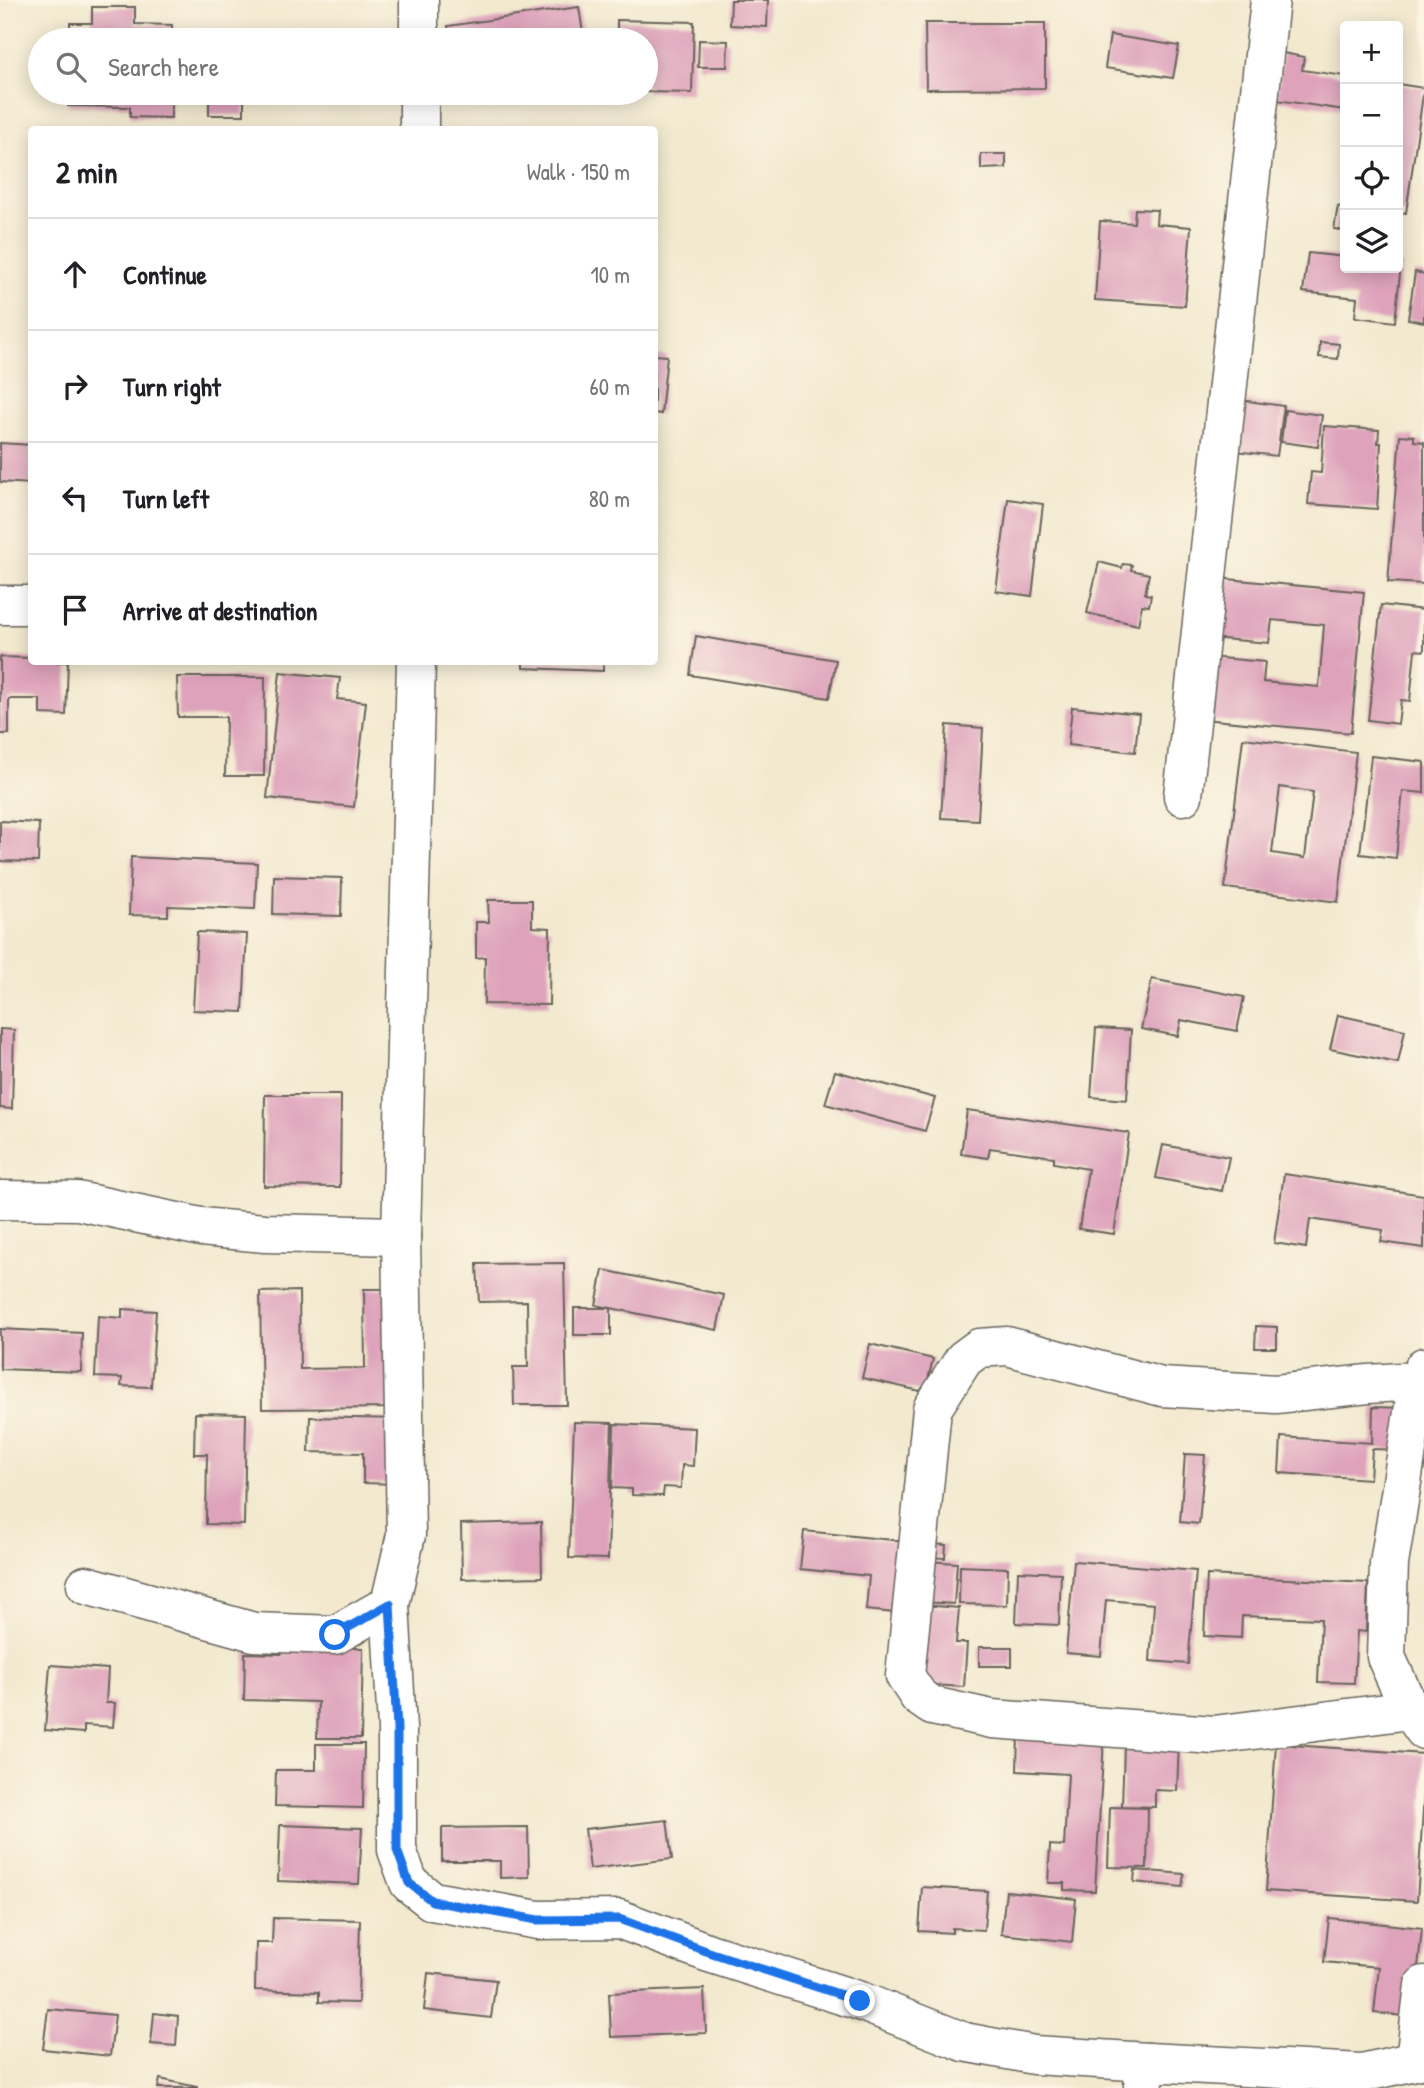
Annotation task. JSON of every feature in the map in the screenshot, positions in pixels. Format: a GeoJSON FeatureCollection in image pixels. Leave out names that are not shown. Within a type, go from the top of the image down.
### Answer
{"type":"FeatureCollection","features":[{"type":"Feature","properties":{"kind":"street"},"geometry":{"type":"LineString","coordinates":[[419,0],[419,28]]}},
{"type":"Feature","properties":{"kind":"street"},"geometry":{"type":"LineString","coordinates":[[1182,796],[1270,0]]}},
{"type":"Feature","properties":{"kind":"street"},"geometry":{"type":"LineString","coordinates":[[419,105],[419,126]]}},
{"type":"Feature","properties":{"kind":"street"},"geometry":{"type":"LineString","coordinates":[[0,605],[28,605]]}},
{"type":"Feature","properties":{"kind":"street"},"geometry":{"type":"LineString","coordinates":[[416,665],[401,1236],[406,1535],[390,1604],[397,1728],[397,1850],[409,1883],[432,1901],[538,1920],[619,1919],[709,1952],[860,2001],[964,2042],[1145,2075],[1362,2073],[1419,2060],[1424,1984]]}},
{"type":"Feature","properties":{"kind":"street"},"geometry":{"type":"LineString","coordinates":[[0,1200],[78,1201],[201,1227],[265,1233],[401,1236]]}},
{"type":"Feature","properties":{"kind":"street"},"geometry":{"type":"LineString","coordinates":[[1007,1346],[1162,1387],[1276,1394],[1421,1374],[1389,1564],[1386,1657],[1417,1720],[1214,1735],[992,1719],[932,1706],[919,1697],[905,1676],[932,1409],[964,1359],[979,1348],[1007,1346]]}},
{"type":"Feature","properties":{"kind":"street"},"geometry":{"type":"LineString","coordinates":[[86,1585],[254,1632],[335,1635],[390,1604]]}},
{"type":"Feature","properties":{"kind":"building"},"geometry":{"type":"Polygon","coordinates":[[[731,0],[768,0],[767,27],[730,25],[731,0]]]}},
{"type":"Feature","properties":{"kind":"building"},"geometry":{"type":"Polygon","coordinates":[[[92,7],[135,7],[135,24],[172,25],[172,28],[70,28],[70,23],[92,23],[92,7]]]}},
{"type":"Feature","properties":{"kind":"building"},"geometry":{"type":"Polygon","coordinates":[[[579,7],[582,28],[448,28],[579,7]]]}},
{"type":"Feature","properties":{"kind":"building"},"geometry":{"type":"Polygon","coordinates":[[[617,20],[694,22],[692,93],[658,92],[658,28],[617,28],[617,20]]]}},
{"type":"Feature","properties":{"kind":"building"},"geometry":{"type":"Polygon","coordinates":[[[925,23],[1045,23],[1045,88],[926,89],[925,23]]]}},
{"type":"Feature","properties":{"kind":"building"},"geometry":{"type":"Polygon","coordinates":[[[1110,35],[1179,46],[1173,78],[1105,68],[1110,35]]]}},
{"type":"Feature","properties":{"kind":"building"},"geometry":{"type":"Polygon","coordinates":[[[699,40],[728,41],[727,67],[698,67],[699,40]]]}},
{"type":"Feature","properties":{"kind":"building"},"geometry":{"type":"Polygon","coordinates":[[[1283,53],[1304,57],[1302,70],[1340,75],[1340,109],[1277,100],[1283,53]]]}},
{"type":"Feature","properties":{"kind":"building"},"geometry":{"type":"Polygon","coordinates":[[[1403,85],[1424,88],[1406,213],[1403,213],[1403,85]]]}},
{"type":"Feature","properties":{"kind":"building"},"geometry":{"type":"Polygon","coordinates":[[[171,105],[171,118],[130,117],[130,107],[68,106],[171,105]]]}},
{"type":"Feature","properties":{"kind":"building"},"geometry":{"type":"Polygon","coordinates":[[[209,105],[244,105],[244,115],[209,115],[209,105]]]}},
{"type":"Feature","properties":{"kind":"building"},"geometry":{"type":"Polygon","coordinates":[[[981,154],[1006,154],[1006,168],[981,169],[981,154]]]}},
{"type":"Feature","properties":{"kind":"building"},"geometry":{"type":"Polygon","coordinates":[[[1338,206],[1340,206],[1340,230],[1334,229],[1338,206]]]}},
{"type":"Feature","properties":{"kind":"building"},"geometry":{"type":"Polygon","coordinates":[[[1135,209],[1157,210],[1156,224],[1191,227],[1185,306],[1095,300],[1100,221],[1134,223],[1135,209]]]}},
{"type":"Feature","properties":{"kind":"building"},"geometry":{"type":"Polygon","coordinates":[[[1308,253],[1340,256],[1340,273],[1400,273],[1395,322],[1355,317],[1357,298],[1303,292],[1308,253]]]}},
{"type":"Feature","properties":{"kind":"building"},"geometry":{"type":"Polygon","coordinates":[[[1415,272],[1424,274],[1424,322],[1408,319],[1415,272]]]}},
{"type":"Feature","properties":{"kind":"building"},"geometry":{"type":"Polygon","coordinates":[[[1320,342],[1339,344],[1338,359],[1319,357],[1320,342]]]}},
{"type":"Feature","properties":{"kind":"building"},"geometry":{"type":"Polygon","coordinates":[[[658,355],[667,356],[661,414],[658,414],[658,355]]]}},
{"type":"Feature","properties":{"kind":"building"},"geometry":{"type":"Polygon","coordinates":[[[1233,399],[1284,406],[1277,456],[1226,450],[1233,399]]]}},
{"type":"Feature","properties":{"kind":"building"},"geometry":{"type":"Polygon","coordinates":[[[1285,410],[1322,415],[1318,447],[1281,442],[1285,410]]]}},
{"type":"Feature","properties":{"kind":"building"},"geometry":{"type":"Polygon","coordinates":[[[1324,426],[1379,430],[1378,443],[1381,443],[1377,509],[1308,504],[1311,472],[1321,473],[1324,426]]]}},
{"type":"Feature","properties":{"kind":"building"},"geometry":{"type":"Polygon","coordinates":[[[1400,435],[1414,436],[1414,441],[1424,442],[1424,584],[1388,582],[1400,435]]]}},
{"type":"Feature","properties":{"kind":"building"},"geometry":{"type":"Polygon","coordinates":[[[0,443],[28,445],[28,484],[0,482],[0,443]]]}},
{"type":"Feature","properties":{"kind":"building"},"geometry":{"type":"Polygon","coordinates":[[[1008,499],[1043,504],[1032,596],[996,591],[1008,499]]]}},
{"type":"Feature","properties":{"kind":"building"},"geometry":{"type":"Polygon","coordinates":[[[1099,562],[1122,568],[1123,564],[1132,565],[1131,570],[1149,574],[1145,594],[1151,595],[1149,606],[1142,605],[1138,625],[1087,613],[1099,562]]]}},
{"type":"Feature","properties":{"kind":"building"},"geometry":{"type":"Polygon","coordinates":[[[1217,578],[1364,592],[1351,733],[1203,719],[1209,657],[1265,662],[1263,682],[1319,687],[1324,625],[1272,620],[1269,643],[1211,638],[1217,578]]]}},
{"type":"Feature","properties":{"kind":"building"},"geometry":{"type":"Polygon","coordinates":[[[1381,605],[1424,610],[1424,651],[1415,650],[1410,701],[1401,700],[1398,724],[1368,720],[1381,605]]]}},
{"type":"Feature","properties":{"kind":"building"},"geometry":{"type":"Polygon","coordinates":[[[696,636],[836,660],[829,698],[690,675],[696,636]]]}},
{"type":"Feature","properties":{"kind":"building"},"geometry":{"type":"Polygon","coordinates":[[[0,657],[28,658],[28,665],[68,665],[66,715],[40,714],[40,699],[9,699],[9,734],[0,734],[0,657]]]}},
{"type":"Feature","properties":{"kind":"building"},"geometry":{"type":"Polygon","coordinates":[[[523,665],[603,665],[603,671],[523,668],[523,665]]]}},
{"type":"Feature","properties":{"kind":"building"},"geometry":{"type":"Polygon","coordinates":[[[280,672],[340,678],[337,699],[366,702],[354,807],[267,798],[280,672]]]}},
{"type":"Feature","properties":{"kind":"building"},"geometry":{"type":"Polygon","coordinates":[[[177,677],[265,677],[264,776],[225,776],[226,717],[178,717],[177,677]]]}},
{"type":"Feature","properties":{"kind":"building"},"geometry":{"type":"Polygon","coordinates":[[[1072,707],[1139,714],[1135,752],[1068,745],[1072,707]]]}},
{"type":"Feature","properties":{"kind":"building"},"geometry":{"type":"Polygon","coordinates":[[[947,725],[983,728],[978,820],[941,818],[947,725]]]}},
{"type":"Feature","properties":{"kind":"building"},"geometry":{"type":"Polygon","coordinates":[[[1243,738],[1356,752],[1338,902],[1225,888],[1243,738]],[[1280,787],[1272,853],[1305,858],[1313,792],[1280,787]]]}},
{"type":"Feature","properties":{"kind":"building"},"geometry":{"type":"Polygon","coordinates":[[[1371,756],[1424,762],[1424,793],[1403,791],[1396,858],[1360,854],[1371,756]]]}},
{"type":"Feature","properties":{"kind":"building"},"geometry":{"type":"Polygon","coordinates":[[[0,821],[39,823],[38,862],[0,861],[0,821]]]}},
{"type":"Feature","properties":{"kind":"building"},"geometry":{"type":"Polygon","coordinates":[[[131,857],[257,863],[255,909],[168,906],[168,916],[129,915],[131,857]]]}},
{"type":"Feature","properties":{"kind":"building"},"geometry":{"type":"Polygon","coordinates":[[[274,876],[342,878],[341,916],[273,914],[274,876]]]}},
{"type":"Feature","properties":{"kind":"building"},"geometry":{"type":"Polygon","coordinates":[[[488,900],[532,900],[532,927],[550,928],[549,1005],[484,1004],[485,957],[476,958],[476,922],[489,922],[488,900]]]}},
{"type":"Feature","properties":{"kind":"building"},"geometry":{"type":"Polygon","coordinates":[[[197,932],[247,934],[243,1012],[193,1010],[197,932]]]}},
{"type":"Feature","properties":{"kind":"building"},"geometry":{"type":"Polygon","coordinates":[[[1152,979],[1244,997],[1237,1031],[1181,1020],[1178,1036],[1141,1029],[1152,979]]]}},
{"type":"Feature","properties":{"kind":"building"},"geometry":{"type":"Polygon","coordinates":[[[1338,1015],[1405,1030],[1398,1063],[1330,1049],[1338,1015]]]}},
{"type":"Feature","properties":{"kind":"building"},"geometry":{"type":"Polygon","coordinates":[[[1096,1028],[1131,1030],[1127,1100],[1091,1097],[1096,1028]]]}},
{"type":"Feature","properties":{"kind":"building"},"geometry":{"type":"Polygon","coordinates":[[[0,1029],[14,1030],[12,1109],[0,1108],[0,1029]]]}},
{"type":"Feature","properties":{"kind":"building"},"geometry":{"type":"Polygon","coordinates":[[[835,1071],[935,1098],[925,1131],[825,1104],[835,1071]]]}},
{"type":"Feature","properties":{"kind":"building"},"geometry":{"type":"Polygon","coordinates":[[[265,1095],[341,1095],[340,1187],[264,1186],[265,1095]]]}},
{"type":"Feature","properties":{"kind":"building"},"geometry":{"type":"Polygon","coordinates":[[[967,1110],[1129,1133],[1114,1234],[1079,1229],[1088,1169],[1054,1163],[1054,1157],[990,1148],[988,1158],[961,1154],[967,1110]]]}},
{"type":"Feature","properties":{"kind":"building"},"geometry":{"type":"Polygon","coordinates":[[[1163,1145],[1229,1157],[1222,1191],[1156,1178],[1163,1145]]]}},
{"type":"Feature","properties":{"kind":"building"},"geometry":{"type":"Polygon","coordinates":[[[1284,1174],[1424,1195],[1424,1248],[1381,1242],[1383,1230],[1310,1219],[1306,1248],[1274,1243],[1284,1174]]]}},
{"type":"Feature","properties":{"kind":"building"},"geometry":{"type":"Polygon","coordinates":[[[564,1263],[567,1405],[514,1405],[513,1367],[528,1367],[527,1301],[479,1302],[477,1264],[564,1263]]]}},
{"type":"Feature","properties":{"kind":"building"},"geometry":{"type":"Polygon","coordinates":[[[603,1270],[724,1295],[717,1330],[596,1305],[603,1270]]]}},
{"type":"Feature","properties":{"kind":"building"},"geometry":{"type":"Polygon","coordinates":[[[364,1289],[400,1289],[401,1408],[262,1409],[260,1292],[299,1291],[300,1369],[365,1368],[364,1289]]]}},
{"type":"Feature","properties":{"kind":"building"},"geometry":{"type":"Polygon","coordinates":[[[574,1308],[611,1308],[611,1335],[574,1335],[574,1308]]]}},
{"type":"Feature","properties":{"kind":"building"},"geometry":{"type":"Polygon","coordinates":[[[122,1309],[156,1311],[151,1387],[121,1386],[122,1378],[95,1377],[98,1316],[122,1318],[122,1309]]]}},
{"type":"Feature","properties":{"kind":"building"},"geometry":{"type":"Polygon","coordinates":[[[1256,1326],[1277,1327],[1277,1348],[1255,1348],[1256,1326]]]}},
{"type":"Feature","properties":{"kind":"building"},"geometry":{"type":"Polygon","coordinates":[[[0,1329],[82,1333],[81,1372],[0,1369],[0,1329]]]}},
{"type":"Feature","properties":{"kind":"building"},"geometry":{"type":"Polygon","coordinates":[[[870,1344],[933,1359],[925,1392],[862,1378],[870,1344]]]}},
{"type":"Feature","properties":{"kind":"building"},"geometry":{"type":"Polygon","coordinates":[[[1373,1407],[1405,1408],[1404,1450],[1372,1449],[1370,1479],[1279,1473],[1281,1437],[1372,1443],[1373,1407]]]}},
{"type":"Feature","properties":{"kind":"building"},"geometry":{"type":"Polygon","coordinates":[[[195,1413],[246,1414],[244,1525],[206,1524],[207,1454],[194,1454],[195,1413]]]}},
{"type":"Feature","properties":{"kind":"building"},"geometry":{"type":"Polygon","coordinates":[[[310,1417],[401,1419],[399,1484],[363,1483],[363,1453],[309,1452],[310,1417]]]}},
{"type":"Feature","properties":{"kind":"building"},"geometry":{"type":"Polygon","coordinates":[[[574,1422],[612,1423],[608,1559],[569,1558],[574,1422]]]}},
{"type":"Feature","properties":{"kind":"building"},"geometry":{"type":"Polygon","coordinates":[[[614,1424],[695,1428],[693,1466],[682,1465],[681,1488],[664,1487],[663,1496],[632,1495],[632,1489],[612,1488],[614,1424]]]}},
{"type":"Feature","properties":{"kind":"building"},"geometry":{"type":"Polygon","coordinates":[[[1185,1454],[1205,1455],[1199,1524],[1180,1522],[1185,1454]]]}},
{"type":"Feature","properties":{"kind":"building"},"geometry":{"type":"Polygon","coordinates":[[[541,1522],[542,1577],[462,1579],[461,1524],[541,1522]]]}},
{"type":"Feature","properties":{"kind":"building"},"geometry":{"type":"Polygon","coordinates":[[[804,1531],[912,1542],[905,1614],[866,1610],[869,1576],[800,1569],[804,1531]]]}},
{"type":"Feature","properties":{"kind":"building"},"geometry":{"type":"Polygon","coordinates":[[[929,1544],[946,1545],[945,1558],[928,1557],[929,1544]]]}},
{"type":"Feature","properties":{"kind":"building"},"geometry":{"type":"Polygon","coordinates":[[[927,1561],[957,1563],[954,1604],[924,1602],[927,1561]]]}},
{"type":"Feature","properties":{"kind":"building"},"geometry":{"type":"Polygon","coordinates":[[[1074,1561],[1196,1571],[1188,1664],[1150,1661],[1154,1604],[1106,1600],[1101,1656],[1066,1653],[1074,1561]]]}},
{"type":"Feature","properties":{"kind":"building"},"geometry":{"type":"Polygon","coordinates":[[[960,1566],[1008,1568],[1007,1605],[959,1604],[960,1566]]]}},
{"type":"Feature","properties":{"kind":"building"},"geometry":{"type":"Polygon","coordinates":[[[1018,1571],[1061,1573],[1059,1625],[1016,1623],[1018,1571]]]}},
{"type":"Feature","properties":{"kind":"building"},"geometry":{"type":"Polygon","coordinates":[[[1207,1575],[1368,1583],[1366,1632],[1357,1631],[1354,1683],[1318,1682],[1321,1619],[1242,1616],[1241,1638],[1204,1636],[1207,1575]]]}},
{"type":"Feature","properties":{"kind":"building"},"geometry":{"type":"Polygon","coordinates":[[[923,1605],[959,1608],[956,1643],[967,1643],[964,1687],[918,1684],[923,1605]]]}},
{"type":"Feature","properties":{"kind":"building"},"geometry":{"type":"Polygon","coordinates":[[[281,1646],[363,1648],[361,1738],[317,1738],[318,1702],[244,1700],[245,1653],[281,1654],[281,1646]]]}},
{"type":"Feature","properties":{"kind":"building"},"geometry":{"type":"Polygon","coordinates":[[[979,1647],[1012,1647],[1012,1666],[979,1666],[979,1647]]]}},
{"type":"Feature","properties":{"kind":"building"},"geometry":{"type":"Polygon","coordinates":[[[50,1665],[108,1669],[106,1703],[115,1703],[113,1727],[84,1725],[84,1733],[45,1730],[50,1665]]]}},
{"type":"Feature","properties":{"kind":"building"},"geometry":{"type":"Polygon","coordinates":[[[1018,1735],[1104,1740],[1095,1891],[1064,1890],[1064,1883],[1048,1883],[1050,1845],[1064,1846],[1068,1774],[1017,1771],[1018,1735]]]}},
{"type":"Feature","properties":{"kind":"building"},"geometry":{"type":"Polygon","coordinates":[[[1179,1742],[1177,1791],[1155,1790],[1155,1807],[1122,1806],[1124,1746],[1179,1742]]]}},
{"type":"Feature","properties":{"kind":"building"},"geometry":{"type":"Polygon","coordinates":[[[316,1744],[364,1744],[363,1808],[275,1806],[276,1770],[316,1770],[316,1744]]]}},
{"type":"Feature","properties":{"kind":"building"},"geometry":{"type":"Polygon","coordinates":[[[1276,1744],[1424,1754],[1417,1901],[1266,1891],[1276,1744]]]}},
{"type":"Feature","properties":{"kind":"building"},"geometry":{"type":"Polygon","coordinates":[[[1110,1807],[1148,1808],[1147,1868],[1108,1867],[1110,1807]]]}},
{"type":"Feature","properties":{"kind":"building"},"geometry":{"type":"Polygon","coordinates":[[[667,1820],[672,1859],[590,1869],[585,1829],[667,1820]]]}},
{"type":"Feature","properties":{"kind":"building"},"geometry":{"type":"Polygon","coordinates":[[[280,1825],[362,1828],[359,1884],[278,1881],[280,1825]]]}},
{"type":"Feature","properties":{"kind":"building"},"geometry":{"type":"Polygon","coordinates":[[[528,1827],[529,1877],[500,1878],[500,1861],[442,1861],[442,1828],[528,1827]]]}},
{"type":"Feature","properties":{"kind":"building"},"geometry":{"type":"Polygon","coordinates":[[[1135,1870],[1184,1874],[1182,1887],[1134,1882],[1135,1870]]]}},
{"type":"Feature","properties":{"kind":"building"},"geometry":{"type":"Polygon","coordinates":[[[922,1887],[987,1891],[984,1930],[952,1928],[952,1933],[919,1931],[922,1887]]]}},
{"type":"Feature","properties":{"kind":"building"},"geometry":{"type":"Polygon","coordinates":[[[1006,1891],[1076,1899],[1072,1942],[1001,1934],[1006,1891]]]}},
{"type":"Feature","properties":{"kind":"building"},"geometry":{"type":"Polygon","coordinates":[[[273,1918],[360,1920],[358,2003],[319,2002],[319,1992],[255,1990],[256,1943],[272,1943],[273,1918]]]}},
{"type":"Feature","properties":{"kind":"building"},"geometry":{"type":"Polygon","coordinates":[[[1329,1918],[1422,1928],[1413,2017],[1374,2013],[1379,1967],[1324,1962],[1329,1918]]]}},
{"type":"Feature","properties":{"kind":"building"},"geometry":{"type":"Polygon","coordinates":[[[428,1973],[496,1980],[491,2018],[424,2010],[428,1973]]]}},
{"type":"Feature","properties":{"kind":"building"},"geometry":{"type":"Polygon","coordinates":[[[704,1989],[706,2033],[611,2037],[609,1993],[704,1989]]]}},
{"type":"Feature","properties":{"kind":"building"},"geometry":{"type":"Polygon","coordinates":[[[48,2009],[115,2015],[110,2056],[43,2049],[48,2009]]]}},
{"type":"Feature","properties":{"kind":"building"},"geometry":{"type":"Polygon","coordinates":[[[154,2013],[178,2016],[176,2046],[151,2044],[154,2013]]]}},
{"type":"Feature","properties":{"kind":"building"},"geometry":{"type":"Polygon","coordinates":[[[160,2079],[197,2087],[197,2088],[158,2088],[160,2079]]]}},
{"type":"Feature","properties":{"kind":"route"},"geometry":{"type":"LineString","coordinates":[[335,1635],[390,1604],[397,1728],[397,1850],[409,1883],[432,1901],[538,1920],[619,1919],[709,1952],[860,2001]]}}]}
